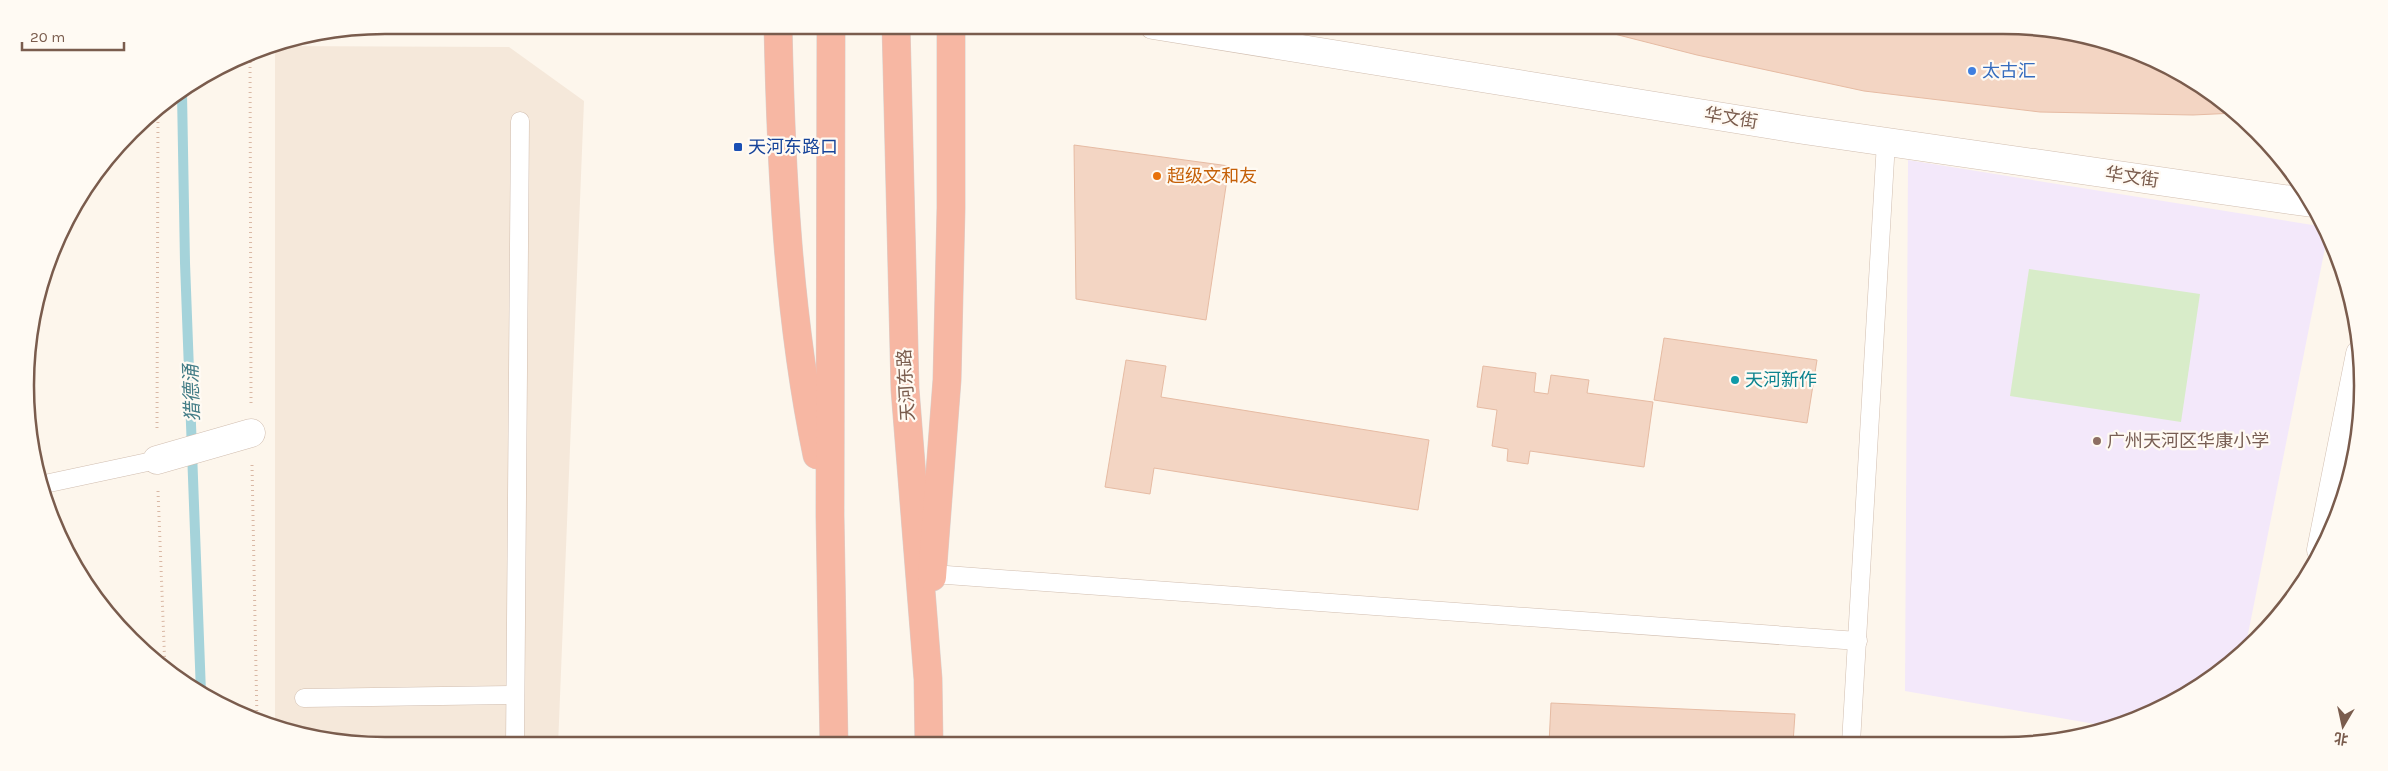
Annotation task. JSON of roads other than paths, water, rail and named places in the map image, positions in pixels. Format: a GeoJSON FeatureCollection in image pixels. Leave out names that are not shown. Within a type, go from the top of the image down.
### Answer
{"type":"FeatureCollection","features":[{"type":"Feature","properties":{"kind":"highway"},"geometry":{"type":"LineString","coordinates":[[778,34],[783,168],[791,275],[808,407],[830,516]]}},
{"type":"Feature","properties":{"kind":"highway"},"geometry":{"type":"LineString","coordinates":[[830,34],[830,516],[834,737]]}},
{"type":"Feature","properties":{"kind":"highway","name":"天河东路"},"geometry":{"type":"LineString","coordinates":[[896,34],[904,389],[928,679],[929,737]]}},
{"type":"Feature","properties":{"kind":"highway"},"geometry":{"type":"LineString","coordinates":[[928,679],[933,574],[947,380],[951,208],[952,34]]}},
{"type":"Feature","properties":{"kind":"street","name":"华文街"},"geometry":{"type":"LineString","coordinates":[[1208,34],[1886,142],[2302,202]]}},
{"type":"Feature","properties":{"kind":"street"},"geometry":{"type":"LineString","coordinates":[[2327,520],[2354,384]]}},
{"type":"Feature","properties":{"kind":"street"},"geometry":{"type":"LineString","coordinates":[[157,460],[251,433]]}},
{"type":"Feature","properties":{"kind":"lane"},"geometry":{"type":"LineString","coordinates":[[515,737],[520,121]]}},
{"type":"Feature","properties":{"kind":"lane"},"geometry":{"type":"LineString","coordinates":[[1850,737],[1858,640],[1886,142]]}},
{"type":"Feature","properties":{"kind":"lane"},"geometry":{"type":"LineString","coordinates":[[48,483],[157,460]]}},
{"type":"Feature","properties":{"kind":"lane"},"geometry":{"type":"LineString","coordinates":[[933,574],[1858,640]]}},
{"type":"Feature","properties":{"kind":"lane"},"geometry":{"type":"LineString","coordinates":[[304,698],[515,695]]}},
{"type":"Feature","properties":{"kind":"waterway","name":"猎德涌"},"geometry":{"type":"LineString","coordinates":[[182,98],[185,263],[201,684]]}},
{"type":"Feature","properties":{"kind":"place","name":"太古汇"},"geometry":{"type":"Point","coordinates":[1972,71]}},
{"type":"Feature","properties":{"kind":"place","name":"天河东路口"},"geometry":{"type":"Point","coordinates":[738,147]}},
{"type":"Feature","properties":{"kind":"place","name":"超级文和友"},"geometry":{"type":"Point","coordinates":[1157,176]}},
{"type":"Feature","properties":{"kind":"place","name":"天河新作"},"geometry":{"type":"Point","coordinates":[1735,380]}},
{"type":"Feature","properties":{"kind":"place","name":"广州天河区华康小学"},"geometry":{"type":"Point","coordinates":[2097,441]}}]}
